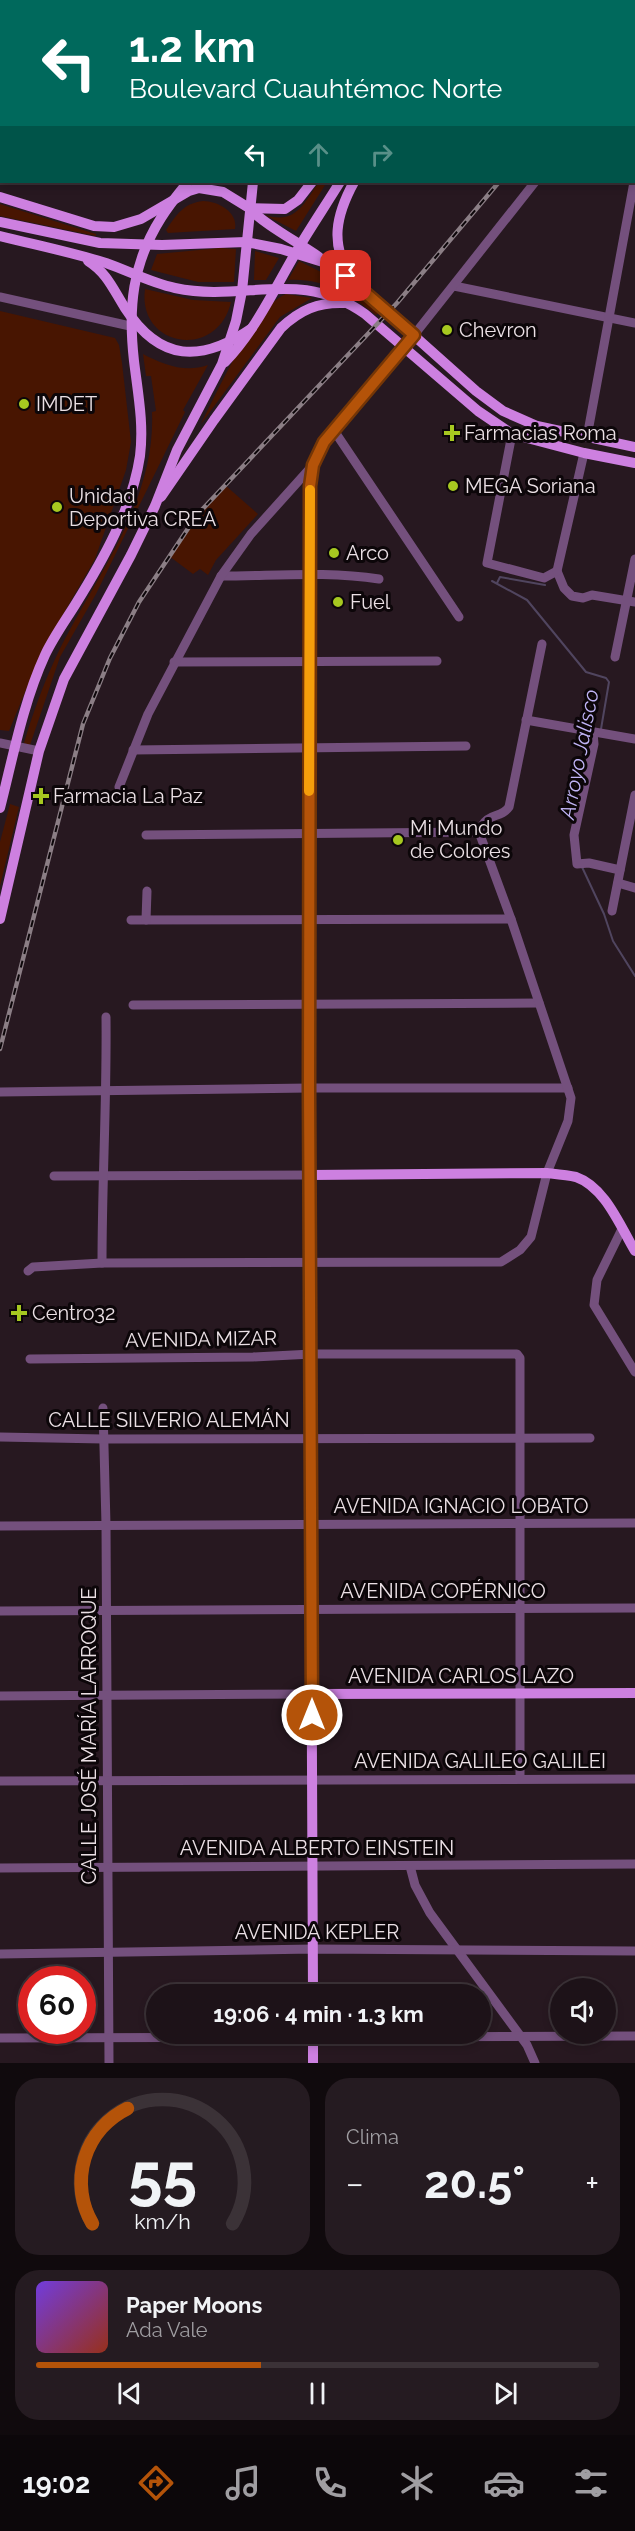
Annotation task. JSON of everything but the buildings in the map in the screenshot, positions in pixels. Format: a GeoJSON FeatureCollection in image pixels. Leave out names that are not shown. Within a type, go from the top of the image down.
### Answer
{"type":"FeatureCollection","features":[{"type":"Feature","properties":{"kind":"main road"},"geometry":{"type":"LineString","coordinates":[[0,808],[30,694],[46,653],[80,598],[122,519],[135,482],[142,434],[140,395],[130,321],[137,275],[147,244],[162,215],[187,183]]}},
{"type":"Feature","properties":{"kind":"main road"},"geometry":{"type":"LineString","coordinates":[[0,919],[39,751],[64,679],[131,555],[155,506],[174,458],[222,364],[230,341],[242,291],[253,183]]}},
{"type":"Feature","properties":{"kind":"main road"},"geometry":{"type":"LineString","coordinates":[[249,208],[285,209],[298,200],[311,183]]}},
{"type":"Feature","properties":{"kind":"main road"},"geometry":{"type":"LineString","coordinates":[[222,364],[252,328],[339,183]]}},
{"type":"Feature","properties":{"kind":"main road"},"geometry":{"type":"LineString","coordinates":[[354,183],[338,215],[336,233],[341,258],[355,283]]}},
{"type":"Feature","properties":{"kind":"main road"},"geometry":{"type":"LineString","coordinates":[[0,197],[77,221],[107,227],[141,219],[176,198],[199,188],[215,189],[249,208],[298,249],[326,262],[355,283],[476,391],[503,411],[537,426],[635,447]]}},
{"type":"Feature","properties":{"kind":"main road"},"geometry":{"type":"LineString","coordinates":[[0,222],[100,243],[246,242],[298,249]]}},
{"type":"Feature","properties":{"kind":"main road"},"geometry":{"type":"LineString","coordinates":[[0,236],[77,254],[153,282],[191,291],[213,293],[277,288],[320,291],[350,304],[478,411],[512,434],[584,453],[635,463]]}},
{"type":"Feature","properties":{"kind":"main road"},"geometry":{"type":"LineString","coordinates":[[77,254],[106,276],[130,321],[151,337],[179,352],[205,352],[252,328]]}},
{"type":"Feature","properties":{"kind":"main road"},"geometry":{"type":"LineString","coordinates":[[155,506],[281,328],[299,313],[314,306],[327,303],[350,304]]}},
{"type":"Feature","properties":{"kind":"main road"},"geometry":{"type":"LineString","coordinates":[[313,1984],[309,496],[313,465],[318,452],[333,429],[414,335]]}},
{"type":"Feature","properties":{"kind":"main road"},"geometry":{"type":"LineString","coordinates":[[310,1175],[547,1173],[575,1177],[594,1189],[635,1251]]}},
{"type":"Feature","properties":{"kind":"main road","name":"AVENIDA CARLOS LAZO"},"geometry":{"type":"LineString","coordinates":[[312,1694],[635,1693]]}},
{"type":"Feature","properties":{"kind":"main road"},"geometry":{"type":"LineString","coordinates":[[313,2044],[313,2063]]}},
{"type":"Feature","properties":{"kind":"street"},"geometry":{"type":"LineString","coordinates":[[414,335],[534,183]]}},
{"type":"Feature","properties":{"kind":"street"},"geometry":{"type":"LineString","coordinates":[[588,437],[634,183]]}},
{"type":"Feature","properties":{"kind":"street"},"geometry":{"type":"LineString","coordinates":[[454,286],[635,323]]}},
{"type":"Feature","properties":{"kind":"street"},"geometry":{"type":"LineString","coordinates":[[0,297],[130,321]]}},
{"type":"Feature","properties":{"kind":"street"},"geometry":{"type":"LineString","coordinates":[[333,429],[459,618]]}},
{"type":"Feature","properties":{"kind":"street"},"geometry":{"type":"LineString","coordinates":[[512,434],[487,563],[544,578],[557,571]]}},
{"type":"Feature","properties":{"kind":"street"},"geometry":{"type":"LineString","coordinates":[[584,453],[557,571],[564,588],[572,596],[583,598],[592,595],[630,601]]}},
{"type":"Feature","properties":{"kind":"street"},"geometry":{"type":"LineString","coordinates":[[119,787],[148,714],[221,576],[251,534],[313,465]]}},
{"type":"Feature","properties":{"kind":"street"},"geometry":{"type":"LineString","coordinates":[[615,657],[630,601],[635,559]]}},
{"type":"Feature","properties":{"kind":"street"},"geometry":{"type":"LineString","coordinates":[[221,576],[343,574],[380,579]]}},
{"type":"Feature","properties":{"kind":"street"},"geometry":{"type":"LineString","coordinates":[[479,832],[487,819],[506,811],[509,807],[542,644]]}},
{"type":"Feature","properties":{"kind":"street"},"geometry":{"type":"LineString","coordinates":[[174,662],[437,661]]}},
{"type":"Feature","properties":{"kind":"street"},"geometry":{"type":"LineString","coordinates":[[526,720],[635,739]]}},
{"type":"Feature","properties":{"kind":"street"},"geometry":{"type":"LineString","coordinates":[[598,733],[574,835],[582,863],[620,870]]}},
{"type":"Feature","properties":{"kind":"street"},"geometry":{"type":"LineString","coordinates":[[0,743],[39,751]]}},
{"type":"Feature","properties":{"kind":"street"},"geometry":{"type":"LineString","coordinates":[[133,750],[466,746]]}},
{"type":"Feature","properties":{"kind":"street"},"geometry":{"type":"LineString","coordinates":[[612,911],[635,795]]}},
{"type":"Feature","properties":{"kind":"street"},"geometry":{"type":"LineString","coordinates":[[146,835],[479,832]]}},
{"type":"Feature","properties":{"kind":"street"},"geometry":{"type":"LineString","coordinates":[[28,1271],[33,1267],[102,1263],[501,1262],[520,1250],[531,1237],[547,1173],[568,1121],[571,1098],[479,832]]}},
{"type":"Feature","properties":{"kind":"street"},"geometry":{"type":"LineString","coordinates":[[618,883],[635,888]]}},
{"type":"Feature","properties":{"kind":"street"},"geometry":{"type":"LineString","coordinates":[[146,920],[147,891]]}},
{"type":"Feature","properties":{"kind":"street"},"geometry":{"type":"LineString","coordinates":[[131,920],[511,920]]}},
{"type":"Feature","properties":{"kind":"street"},"geometry":{"type":"LineString","coordinates":[[134,1005],[309,1006],[539,1003]]}},
{"type":"Feature","properties":{"kind":"street"},"geometry":{"type":"LineString","coordinates":[[102,1263],[102,1177],[107,1091],[106,1017]]}},
{"type":"Feature","properties":{"kind":"street"},"geometry":{"type":"LineString","coordinates":[[0,1092],[309,1088],[568,1088]]}},
{"type":"Feature","properties":{"kind":"street"},"geometry":{"type":"LineString","coordinates":[[54,1176],[310,1175]]}},
{"type":"Feature","properties":{"kind":"street"},"geometry":{"type":"LineString","coordinates":[[622,1229],[597,1281],[594,1305],[635,1372]]}},
{"type":"Feature","properties":{"kind":"street","name":"AVENIDA MIZAR"},"geometry":{"type":"LineString","coordinates":[[30,1359],[253,1357],[312,1354],[517,1354],[520,1358],[520,1437]]}},
{"type":"Feature","properties":{"kind":"street","name":"CALLE JOSÉ MARÍA LARROQUE"},"geometry":{"type":"LineString","coordinates":[[103,1408],[107,1610],[109,2063]]}},
{"type":"Feature","properties":{"kind":"street","name":"CALLE SILVERIO ALEMÁN"},"geometry":{"type":"LineString","coordinates":[[0,1437],[103,1439],[590,1438]]}},
{"type":"Feature","properties":{"kind":"street"},"geometry":{"type":"LineString","coordinates":[[520,1437],[520,1778]]}},
{"type":"Feature","properties":{"kind":"street","name":"AVENIDA IGNACIO LOBATO"},"geometry":{"type":"LineString","coordinates":[[0,1526],[635,1522]]}},
{"type":"Feature","properties":{"kind":"street","name":"AVENIDA COPÉRNICO"},"geometry":{"type":"LineString","coordinates":[[0,1611],[635,1608]]}},
{"type":"Feature","properties":{"kind":"street","name":"AVENIDA CARLOS LAZO"},"geometry":{"type":"LineString","coordinates":[[0,1696],[312,1694]]}},
{"type":"Feature","properties":{"kind":"street","name":"AVENIDA GALILEO GALILEI"},"geometry":{"type":"LineString","coordinates":[[0,1781],[635,1779]]}},
{"type":"Feature","properties":{"kind":"street","name":"AVENIDA ALBERTO EINSTEIN"},"geometry":{"type":"LineString","coordinates":[[0,1868],[635,1864]]}},
{"type":"Feature","properties":{"kind":"street"},"geometry":{"type":"LineString","coordinates":[[410,1866],[423,1902],[527,2045],[535,2063]]}},
{"type":"Feature","properties":{"kind":"street","name":"AVENIDA KEPLER"},"geometry":{"type":"LineString","coordinates":[[0,1954],[313,1950],[635,1951]]}},
{"type":"Feature","properties":{"kind":"street"},"geometry":{"type":"LineString","coordinates":[[0,2038],[146,2036]]}},
{"type":"Feature","properties":{"kind":"street"},"geometry":{"type":"LineString","coordinates":[[491,2036],[635,2036]]}},
{"type":"Feature","properties":{"kind":"shaded area"},"geometry":{"type":"Polygon","coordinates":[[[318,183],[326,183],[296,231],[265,215],[284,217],[298,210],[318,183]]]}},
{"type":"Feature","properties":{"kind":"shaded area"},"geometry":{"type":"Polygon","coordinates":[[[203,201],[221,205],[226,209],[233,217],[235,229],[168,233],[166,230],[181,211],[191,204],[203,201]]]}},
{"type":"Feature","properties":{"kind":"shaded area"},"geometry":{"type":"Polygon","coordinates":[[[0,204],[96,234],[96,236],[0,216],[0,204]]]}},
{"type":"Feature","properties":{"kind":"shaded area"},"geometry":{"type":"Polygon","coordinates":[[[220,248],[236,249],[234,282],[198,282],[151,270],[157,254],[220,248]]]}},
{"type":"Feature","properties":{"kind":"shaded area"},"geometry":{"type":"Polygon","coordinates":[[[255,251],[279,258],[266,280],[254,280],[255,251]]]}},
{"type":"Feature","properties":{"kind":"shaded area"},"geometry":{"type":"Polygon","coordinates":[[[299,261],[333,278],[379,312],[376,315],[346,294],[325,285],[288,280],[299,261]]]}},
{"type":"Feature","properties":{"kind":"shaded area"},"geometry":{"type":"Polygon","coordinates":[[[145,289],[193,300],[231,302],[223,321],[211,333],[196,339],[180,339],[165,334],[153,324],[146,309],[145,289]]]}},
{"type":"Feature","properties":{"kind":"shaded area"},"geometry":{"type":"Polygon","coordinates":[[[286,294],[312,298],[280,317],[201,424],[250,332],[274,302],[286,294]]]}},
{"type":"Feature","properties":{"kind":"shaded area","name":"Unidad Deportiva CREA"},"geometry":{"type":"Polygon","coordinates":[[[0,311],[115,338],[119,345],[122,363],[131,442],[126,470],[95,559],[42,651],[9,731],[0,730],[0,311]]]}},
{"type":"Feature","properties":{"kind":"shaded area"},"geometry":{"type":"Polygon","coordinates":[[[143,354],[175,367],[191,368],[208,365],[183,410],[185,412],[96,594],[60,657],[30,745],[24,743],[51,668],[119,540],[144,478],[151,446],[152,412],[156,411],[151,376],[146,376],[143,354]]]}},
{"type":"Feature","properties":{"kind":"shaded area"},"geometry":{"type":"Polygon","coordinates":[[[225,485],[258,514],[216,560],[208,575],[200,569],[193,574],[169,556],[197,515],[225,485]]]}},
{"type":"Feature","properties":{"kind":"shaded area"},"geometry":{"type":"Polygon","coordinates":[[[10,804],[19,807],[0,886],[0,842],[10,804]]]}},
{"type":"Feature","properties":{"kind":"waterway"},"geometry":{"type":"LineString","coordinates":[[497,583],[500,577],[545,585]]}},
{"type":"Feature","properties":{"kind":"waterway","name":"Arroyo Jalisco"},"geometry":{"type":"LineString","coordinates":[[492,581],[527,600],[586,672],[606,678],[609,682],[601,729]]}},
{"type":"Feature","properties":{"kind":"waterway","name":"Arroyo Jalisco"},"geometry":{"type":"LineString","coordinates":[[582,867],[604,914],[613,941],[635,976]]}},
{"type":"Feature","properties":{"kind":"railway"},"geometry":{"type":"LineString","coordinates":[[0,1049],[83,724],[110,658],[139,602],[197,515],[397,303],[498,183]]}},
{"type":"Feature","properties":{"kind":"slow traffic"},"geometry":{"type":"LineString","coordinates":[[309,791],[310,490]]}},
{"type":"Feature","properties":{"kind":"place","name":"Chevron"},"geometry":{"type":"Point","coordinates":[447,330]}},
{"type":"Feature","properties":{"kind":"place","name":"IMDET"},"geometry":{"type":"Point","coordinates":[24,404]}},
{"type":"Feature","properties":{"kind":"place","name":"Farmacias Roma"},"geometry":{"type":"Point","coordinates":[452,433]}},
{"type":"Feature","properties":{"kind":"place","name":"MEGA Soriana"},"geometry":{"type":"Point","coordinates":[453,486]}},
{"type":"Feature","properties":{"kind":"place","name":"Unidad Deportiva CREA"},"geometry":{"type":"Point","coordinates":[57,507]}},
{"type":"Feature","properties":{"kind":"place","name":"Arco"},"geometry":{"type":"Point","coordinates":[334,553]}},
{"type":"Feature","properties":{"kind":"place","name":"Fuel"},"geometry":{"type":"Point","coordinates":[338,602]}},
{"type":"Feature","properties":{"kind":"place","name":"Farmacia La Paz"},"geometry":{"type":"Point","coordinates":[41,796]}},
{"type":"Feature","properties":{"kind":"place","name":"Mi Mundo de Colores"},"geometry":{"type":"Point","coordinates":[398,840]}},
{"type":"Feature","properties":{"kind":"place","name":"Centro32"},"geometry":{"type":"Point","coordinates":[19,1313]}},
{"type":"Feature","properties":{"kind":"route"},"geometry":{"type":"LineString","coordinates":[[312,1715],[309,1088],[310,486],[313,465],[324,442],[333,429],[385,373],[414,335],[346,276]]}}]}
